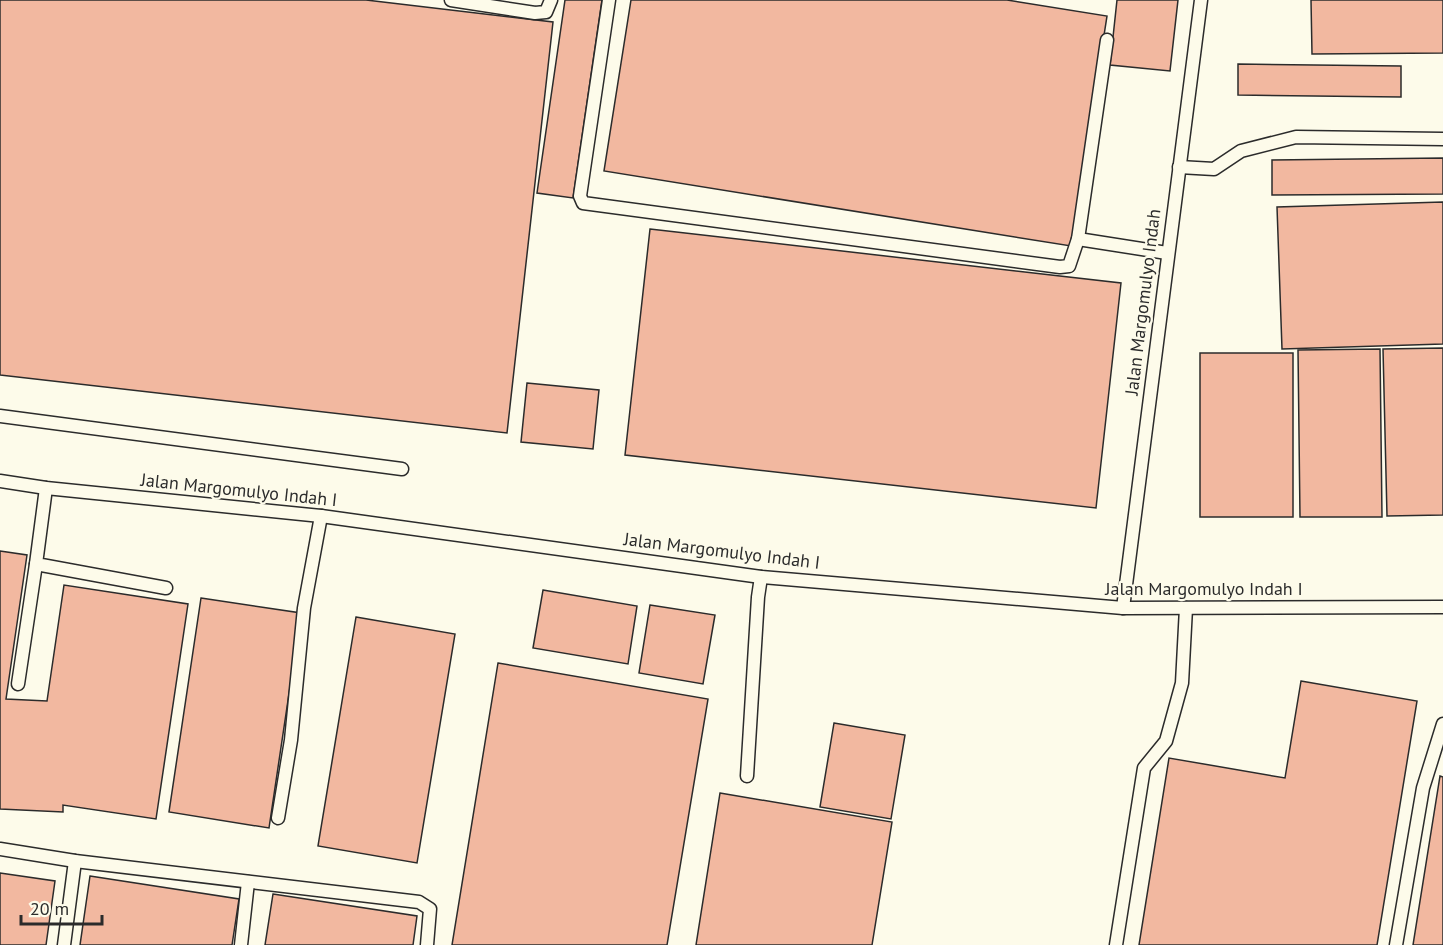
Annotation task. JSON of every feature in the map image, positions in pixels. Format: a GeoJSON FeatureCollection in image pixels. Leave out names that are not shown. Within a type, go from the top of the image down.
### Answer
{"type":"FeatureCollection","features":[{"type":"Feature","properties":{"kind":"lane"},"geometry":{"type":"LineString","coordinates":[[451,0],[535,14],[546,12],[551,0]]}},
{"type":"Feature","properties":{"kind":"lane"},"geometry":{"type":"LineString","coordinates":[[609,0],[580,196],[583,203],[1060,267],[1072,263],[1078,238],[1107,40]]}},
{"type":"Feature","properties":{"kind":"lane","name":"Jalan Margomulyo Indah"},"geometry":{"type":"LineString","coordinates":[[1123,608],[1201,0]]}},
{"type":"Feature","properties":{"kind":"lane"},"geometry":{"type":"LineString","coordinates":[[1179,167],[1214,169],[1241,151],[1296,137],[1443,139]]}},
{"type":"Feature","properties":{"kind":"lane"},"geometry":{"type":"LineString","coordinates":[[1078,238],[1167,253]]}},
{"type":"Feature","properties":{"kind":"lane"},"geometry":{"type":"LineString","coordinates":[[0,416],[402,469]]}},
{"type":"Feature","properties":{"kind":"lane","name":"Jalan Margomulyo Indah I"},"geometry":{"type":"LineString","coordinates":[[0,480],[46,488],[321,516],[761,577],[1123,608],[1443,607]]}},
{"type":"Feature","properties":{"kind":"lane"},"geometry":{"type":"LineString","coordinates":[[18,684],[46,488]]}},
{"type":"Feature","properties":{"kind":"lane"},"geometry":{"type":"LineString","coordinates":[[278,818],[291,740],[304,608],[321,516]]}},
{"type":"Feature","properties":{"kind":"lane"},"geometry":{"type":"LineString","coordinates":[[36,564],[166,588]]}},
{"type":"Feature","properties":{"kind":"lane"},"geometry":{"type":"LineString","coordinates":[[747,776],[761,577]]}},
{"type":"Feature","properties":{"kind":"lane"},"geometry":{"type":"LineString","coordinates":[[1116,945],[1144,768],[1166,741],[1182,683],[1186,609]]}},
{"type":"Feature","properties":{"kind":"lane"},"geometry":{"type":"LineString","coordinates":[[1396,945],[1423,788],[1443,724]]}},
{"type":"Feature","properties":{"kind":"lane"},"geometry":{"type":"LineString","coordinates":[[0,849],[75,861],[419,902],[430,909],[427,945]]}},
{"type":"Feature","properties":{"kind":"lane"},"geometry":{"type":"LineString","coordinates":[[64,945],[75,861]]}},
{"type":"Feature","properties":{"kind":"lane"},"geometry":{"type":"LineString","coordinates":[[241,945],[248,882]]}},
{"type":"Feature","properties":{"kind":"building"},"geometry":{"type":"Polygon","coordinates":[[[0,0],[366,0],[553,22],[507,433],[0,375],[0,0]]]}},
{"type":"Feature","properties":{"kind":"building"},"geometry":{"type":"Polygon","coordinates":[[[565,0],[602,0],[573,198],[537,193],[565,0]]]}},
{"type":"Feature","properties":{"kind":"building"},"geometry":{"type":"Polygon","coordinates":[[[631,0],[1007,0],[1107,16],[1071,246],[604,171],[631,0]]]}},
{"type":"Feature","properties":{"kind":"building"},"geometry":{"type":"Polygon","coordinates":[[[1117,0],[1178,0],[1170,71],[1110,65],[1117,0]]]}},
{"type":"Feature","properties":{"kind":"building"},"geometry":{"type":"Polygon","coordinates":[[[1311,0],[1443,0],[1443,53],[1312,54],[1311,0]]]}},
{"type":"Feature","properties":{"kind":"building"},"geometry":{"type":"Polygon","coordinates":[[[1238,64],[1401,66],[1401,97],[1238,95],[1238,64]]]}},
{"type":"Feature","properties":{"kind":"building"},"geometry":{"type":"Polygon","coordinates":[[[1443,158],[1443,194],[1272,195],[1272,160],[1443,158]]]}},
{"type":"Feature","properties":{"kind":"building"},"geometry":{"type":"Polygon","coordinates":[[[1443,202],[1443,344],[1282,349],[1277,207],[1443,202]]]}},
{"type":"Feature","properties":{"kind":"building"},"geometry":{"type":"Polygon","coordinates":[[[650,229],[1121,283],[1096,508],[625,455],[650,229]]]}},
{"type":"Feature","properties":{"kind":"building"},"geometry":{"type":"Polygon","coordinates":[[[1443,348],[1443,515],[1387,516],[1383,349],[1443,348]]]}},
{"type":"Feature","properties":{"kind":"building"},"geometry":{"type":"Polygon","coordinates":[[[1380,349],[1382,517],[1300,517],[1298,350],[1380,349]]]}},
{"type":"Feature","properties":{"kind":"building"},"geometry":{"type":"Polygon","coordinates":[[[1200,353],[1293,353],[1293,517],[1200,517],[1200,353]]]}},
{"type":"Feature","properties":{"kind":"building"},"geometry":{"type":"Polygon","coordinates":[[[527,383],[599,390],[593,449],[521,442],[527,383]]]}},
{"type":"Feature","properties":{"kind":"building"},"geometry":{"type":"Polygon","coordinates":[[[0,551],[27,555],[6,699],[47,701],[64,585],[188,604],[156,819],[63,805],[63,812],[0,809],[0,551]]]}},
{"type":"Feature","properties":{"kind":"building"},"geometry":{"type":"Polygon","coordinates":[[[543,590],[637,606],[628,664],[533,648],[543,590]]]}},
{"type":"Feature","properties":{"kind":"building"},"geometry":{"type":"Polygon","coordinates":[[[201,598],[301,613],[269,828],[169,812],[201,598]]]}},
{"type":"Feature","properties":{"kind":"building"},"geometry":{"type":"Polygon","coordinates":[[[650,605],[715,615],[703,684],[639,673],[650,605]]]}},
{"type":"Feature","properties":{"kind":"building"},"geometry":{"type":"Polygon","coordinates":[[[356,617],[455,634],[417,863],[318,846],[356,617]]]}},
{"type":"Feature","properties":{"kind":"building"},"geometry":{"type":"Polygon","coordinates":[[[498,663],[708,699],[667,945],[452,945],[498,663]]]}},
{"type":"Feature","properties":{"kind":"building"},"geometry":{"type":"Polygon","coordinates":[[[1301,681],[1417,701],[1377,945],[1139,945],[1169,758],[1285,778],[1301,681]]]}},
{"type":"Feature","properties":{"kind":"building"},"geometry":{"type":"Polygon","coordinates":[[[834,723],[905,735],[891,819],[820,807],[834,723]]]}},
{"type":"Feature","properties":{"kind":"building"},"geometry":{"type":"Polygon","coordinates":[[[1440,776],[1443,777],[1443,945],[1413,945],[1440,776]]]}},
{"type":"Feature","properties":{"kind":"building"},"geometry":{"type":"Polygon","coordinates":[[[720,793],[892,822],[872,945],[696,945],[720,793]]]}},
{"type":"Feature","properties":{"kind":"building"},"geometry":{"type":"Polygon","coordinates":[[[0,873],[55,881],[46,945],[0,945],[0,873]]]}},
{"type":"Feature","properties":{"kind":"building"},"geometry":{"type":"Polygon","coordinates":[[[90,876],[239,899],[232,945],[80,945],[90,876]]]}},
{"type":"Feature","properties":{"kind":"building"},"geometry":{"type":"Polygon","coordinates":[[[273,894],[417,916],[413,945],[265,945],[273,894]]]}}]}
